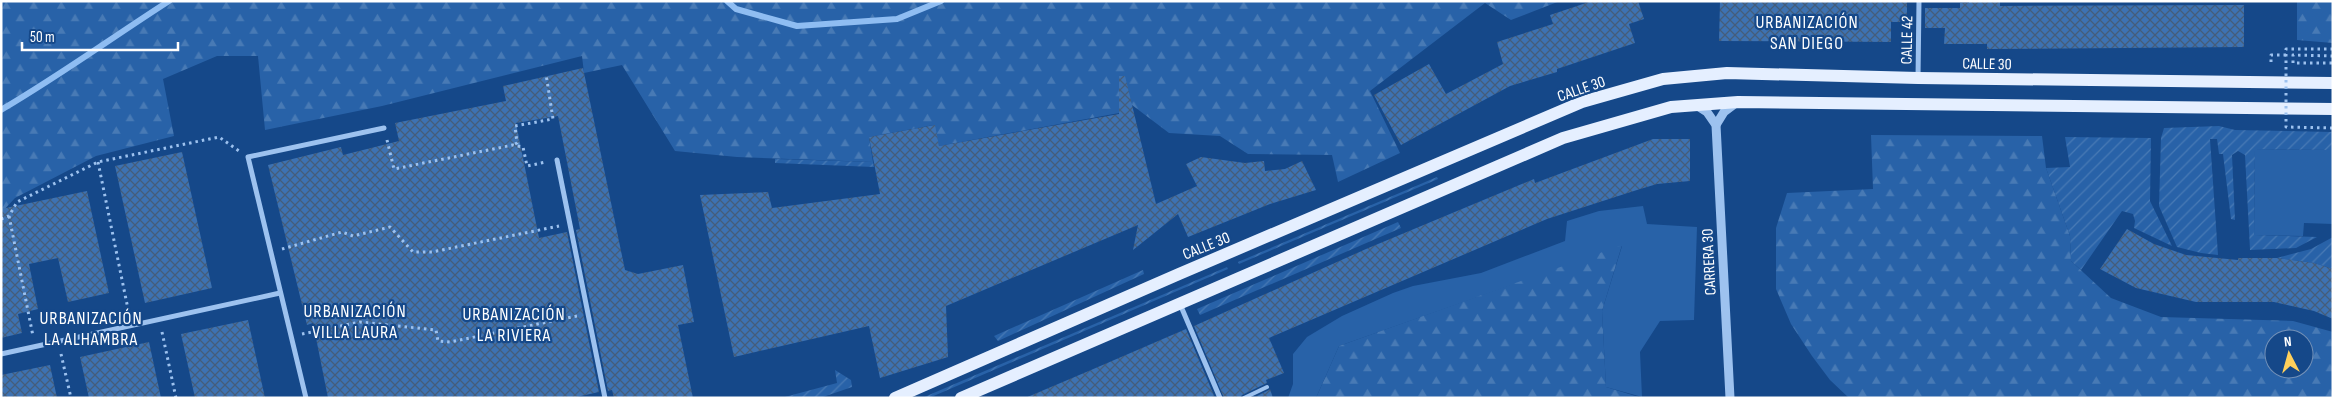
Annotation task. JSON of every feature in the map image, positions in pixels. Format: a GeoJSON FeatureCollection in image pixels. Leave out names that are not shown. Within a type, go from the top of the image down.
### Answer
{"type":"FeatureCollection","features":[{"type":"Feature","properties":{"kind":"main road","name":"CALLE 30"},"geometry":{"type":"LineString","coordinates":[[896,398],[1184,271],[1582,102],[1663,79],[1727,74],[2333,83]]}},
{"type":"Feature","properties":{"kind":"main road"},"geometry":{"type":"LineString","coordinates":[[961,398],[1563,138],[1671,107],[1738,102],[2333,109]]}},
{"type":"Feature","properties":{"kind":"street","name":"CALLE 42"},"geometry":{"type":"LineString","coordinates":[[1918,78],[1919,1]]}},
{"type":"Feature","properties":{"kind":"street"},"geometry":{"type":"LineString","coordinates":[[1694,104],[1707,112],[1716,125],[1724,112],[1738,102]]}},
{"type":"Feature","properties":{"kind":"street","name":"CARRERA 30"},"geometry":{"type":"LineString","coordinates":[[1716,125],[1730,398]]}},
{"type":"Feature","properties":{"kind":"street"},"geometry":{"type":"LineString","coordinates":[[306,398],[248,156],[384,128]]}},
{"type":"Feature","properties":{"kind":"street"},"geometry":{"type":"LineString","coordinates":[[557,160],[605,398]]}},
{"type":"Feature","properties":{"kind":"street"},"geometry":{"type":"LineString","coordinates":[[1,354],[280,293]]}},
{"type":"Feature","properties":{"kind":"street"},"geometry":{"type":"LineString","coordinates":[[1180,303],[1220,398]]}},
{"type":"Feature","properties":{"kind":"lane"},"geometry":{"type":"LineString","coordinates":[[1244,398],[1268,387]]}},
{"type":"Feature","properties":{"kind":"path"},"geometry":{"type":"LineString","coordinates":[[2333,49],[2286,49],[2286,127],[2333,128]]}},
{"type":"Feature","properties":{"kind":"path"},"geometry":{"type":"LineString","coordinates":[[2271,62],[2271,55],[2286,55]]}},
{"type":"Feature","properties":{"kind":"path"},"geometry":{"type":"LineString","coordinates":[[2333,56],[2293,56],[2293,63],[2333,63]]}},
{"type":"Feature","properties":{"kind":"path"},"geometry":{"type":"LineString","coordinates":[[513,145],[517,143],[514,126],[553,119],[546,74]]}},
{"type":"Feature","properties":{"kind":"path"},"geometry":{"type":"LineString","coordinates":[[384,128],[394,168],[513,145],[523,147],[527,166],[557,160]]}},
{"type":"Feature","properties":{"kind":"path"},"geometry":{"type":"LineString","coordinates":[[1,219],[9,216],[17,202],[98,162],[220,137],[248,156]]}},
{"type":"Feature","properties":{"kind":"path"},"geometry":{"type":"LineString","coordinates":[[98,162],[132,325]]}},
{"type":"Feature","properties":{"kind":"path"},"geometry":{"type":"LineString","coordinates":[[9,216],[36,346]]}},
{"type":"Feature","properties":{"kind":"path"},"geometry":{"type":"LineString","coordinates":[[271,251],[342,232],[353,236],[390,228],[414,252],[432,252],[569,224]]}},
{"type":"Feature","properties":{"kind":"path"},"geometry":{"type":"LineString","coordinates":[[292,336],[360,322],[436,330],[438,341],[450,342],[589,314]]}},
{"type":"Feature","properties":{"kind":"path"},"geometry":{"type":"LineString","coordinates":[[159,319],[176,398]]}},
{"type":"Feature","properties":{"kind":"path"},"geometry":{"type":"LineString","coordinates":[[58,341],[71,398]]}},
{"type":"Feature","properties":{"kind":"green space"},"geometry":{"type":"Polygon","coordinates":[[[1,1],[1560,1],[1511,20],[1485,3],[1370,91],[1400,153],[1338,182],[1332,155],[1248,154],[1220,136],[1169,133],[1132,105],[1119,108],[1119,113],[939,146],[934,125],[869,137],[873,162],[737,157],[675,151],[622,65],[584,73],[582,56],[382,106],[265,130],[258,56],[217,56],[163,79],[174,136],[96,156],[15,198],[1,213],[1,1]]]}},
{"type":"Feature","properties":{"kind":"green space"},"geometry":{"type":"Polygon","coordinates":[[[2297,1],[2333,1],[2333,43],[2297,40],[2297,1]]]}},
{"type":"Feature","properties":{"kind":"green space"},"geometry":{"type":"Polygon","coordinates":[[[2219,126],[2235,130],[2333,132],[2333,150],[2255,149],[2254,235],[2317,237],[2296,248],[2250,250],[2245,155],[2238,151],[2232,155],[2235,220],[2231,219],[2223,154],[2219,154],[2217,139],[2210,139],[2218,255],[2177,247],[2159,206],[2161,138],[2164,128],[2219,126]]]}},
{"type":"Feature","properties":{"kind":"green space"},"geometry":{"type":"Polygon","coordinates":[[[1871,135],[2042,136],[2046,168],[2070,236],[2071,261],[2111,298],[2161,317],[2293,321],[2333,332],[2333,398],[1849,398],[1830,380],[1812,356],[1791,324],[1776,289],[1776,228],[1787,193],[1873,189],[1871,135]]]}},
{"type":"Feature","properties":{"kind":"green space"},"geometry":{"type":"Polygon","coordinates":[[[2065,137],[2151,138],[2150,201],[2172,246],[2134,228],[2133,214],[2122,211],[2081,270],[2071,261],[2070,236],[2046,168],[2070,167],[2065,137]]]}},
{"type":"Feature","properties":{"kind":"green space"},"geometry":{"type":"Polygon","coordinates":[[[2255,149],[2333,150],[2333,224],[2304,223],[2303,236],[2254,235],[2255,149]]]}},
{"type":"Feature","properties":{"kind":"green space"},"geometry":{"type":"Polygon","coordinates":[[[775,159],[873,162],[874,167],[775,163],[775,159]]]}},
{"type":"Feature","properties":{"kind":"green space"},"geometry":{"type":"Polygon","coordinates":[[[1437,177],[1438,179],[1239,264],[1238,262],[1437,177]]]}},
{"type":"Feature","properties":{"kind":"green space"},"geometry":{"type":"Polygon","coordinates":[[[1643,206],[1647,224],[1697,227],[1694,320],[1660,321],[1640,352],[1642,397],[1606,387],[1602,311],[1622,246],[1339,346],[1316,398],[1288,398],[1293,384],[1293,354],[1307,337],[1342,316],[1413,286],[1481,273],[1565,241],[1567,221],[1599,211],[1643,206]]]}},
{"type":"Feature","properties":{"kind":"green space"},"geometry":{"type":"Polygon","coordinates":[[[1398,222],[1401,228],[1200,315],[1197,309],[1398,222]]]}},
{"type":"Feature","properties":{"kind":"green space"},"geometry":{"type":"Polygon","coordinates":[[[2333,237],[2333,269],[2314,263],[2277,258],[2311,249],[2333,237]]]}},
{"type":"Feature","properties":{"kind":"green space"},"geometry":{"type":"Polygon","coordinates":[[[1622,245],[1602,311],[1606,387],[1642,398],[1316,398],[1339,346],[1622,245]]]}},
{"type":"Feature","properties":{"kind":"green space"},"geometry":{"type":"Polygon","coordinates":[[[1227,267],[1228,269],[929,398],[922,398],[1227,267]]]}},
{"type":"Feature","properties":{"kind":"green space"},"geometry":{"type":"Polygon","coordinates":[[[1143,270],[1144,274],[998,341],[994,336],[1143,270]]]}},
{"type":"Feature","properties":{"kind":"green space"},"geometry":{"type":"Polygon","coordinates":[[[835,370],[851,380],[852,387],[820,398],[781,398],[837,383],[835,370]]]}},
{"type":"Feature","properties":{"kind":"building"},"geometry":{"type":"Polygon","coordinates":[[[1592,1],[1638,1],[1644,19],[1629,24],[1635,43],[1557,69],[1557,72],[1510,86],[1401,145],[1374,95],[1429,64],[1446,94],[1503,64],[1497,42],[1553,24],[1550,15],[1592,1]]]}},
{"type":"Feature","properties":{"kind":"building"},"geometry":{"type":"Polygon","coordinates":[[[1720,1],[1907,1],[1907,22],[1891,22],[1891,42],[1719,41],[1720,1]]]}},
{"type":"Feature","properties":{"kind":"building"},"geometry":{"type":"Polygon","coordinates":[[[1969,1],[2000,1],[2000,6],[2244,5],[2244,47],[1987,49],[1987,44],[1944,44],[1945,28],[1925,28],[1925,8],[1960,8],[1960,3],[1969,3],[1969,1]]]}},
{"type":"Feature","properties":{"kind":"building"},"geometry":{"type":"Polygon","coordinates":[[[583,68],[625,270],[638,274],[683,265],[694,322],[678,325],[693,398],[614,398],[612,390],[608,391],[576,230],[580,229],[558,116],[516,123],[539,238],[567,232],[599,392],[572,398],[328,398],[313,323],[307,325],[268,165],[341,147],[343,155],[399,141],[395,123],[506,101],[503,86],[583,68]]]}},
{"type":"Feature","properties":{"kind":"building"},"geometry":{"type":"Polygon","coordinates":[[[1119,76],[1125,76],[1156,204],[1197,186],[1186,164],[1201,157],[1245,163],[1264,161],[1265,171],[1285,169],[1302,161],[1316,190],[1270,204],[1188,237],[1178,214],[1133,250],[1138,225],[946,306],[948,357],[880,378],[869,326],[734,357],[700,195],[768,192],[772,208],[880,194],[869,137],[935,125],[939,146],[1119,114],[1119,76]]]}},
{"type":"Feature","properties":{"kind":"building"},"geometry":{"type":"Polygon","coordinates":[[[1653,139],[1690,139],[1690,181],[1657,184],[1547,219],[1269,338],[1284,373],[1266,380],[1267,383],[1242,395],[1240,398],[1224,398],[1194,326],[1366,249],[1534,179],[1535,183],[1653,139]]]}},
{"type":"Feature","properties":{"kind":"building"},"geometry":{"type":"Polygon","coordinates":[[[182,152],[212,288],[145,303],[115,166],[182,152]]]}},
{"type":"Feature","properties":{"kind":"building"},"geometry":{"type":"Polygon","coordinates":[[[87,191],[109,293],[68,302],[58,258],[29,264],[38,309],[18,314],[22,333],[1,338],[1,209],[87,191]]]}},
{"type":"Feature","properties":{"kind":"building"},"geometry":{"type":"Polygon","coordinates":[[[2127,229],[2154,244],[2186,255],[2238,260],[2238,258],[2277,258],[2314,263],[2333,269],[2333,319],[2314,311],[2274,302],[2196,302],[2136,288],[2100,269],[2127,229]]]}},
{"type":"Feature","properties":{"kind":"building"},"geometry":{"type":"Polygon","coordinates":[[[248,320],[265,398],[195,398],[181,334],[248,320]]]}},
{"type":"Feature","properties":{"kind":"building"},"geometry":{"type":"Polygon","coordinates":[[[1186,329],[1215,398],[1025,398],[1091,370],[1186,329]]]}},
{"type":"Feature","properties":{"kind":"building"},"geometry":{"type":"Polygon","coordinates":[[[149,342],[161,398],[89,398],[80,357],[149,342]]]}},
{"type":"Feature","properties":{"kind":"building"},"geometry":{"type":"Polygon","coordinates":[[[50,365],[57,398],[1,398],[1,375],[50,365]]]}},
{"type":"Feature","properties":{"kind":"building"},"geometry":{"type":"Polygon","coordinates":[[[1269,390],[1273,398],[1253,398],[1269,390]]]}},
{"type":"Feature","properties":{"kind":"waterway"},"geometry":{"type":"LineString","coordinates":[[1,110],[169,1]]}},
{"type":"Feature","properties":{"kind":"waterway"},"geometry":{"type":"LineString","coordinates":[[727,1],[736,9],[797,26],[897,19],[941,1]]}},
{"type":"Feature","properties":{"kind":"district","name":"URBANIZACIÓN SAN DIEGO"},"geometry":{"type":"Point","coordinates":[1807,32]}},
{"type":"Feature","properties":{"kind":"district","name":"URBANIZACIÓN VILLA LAURA"},"geometry":{"type":"Point","coordinates":[355,321]}},
{"type":"Feature","properties":{"kind":"district","name":"URBANIZACIÓN LA RIVIERA"},"geometry":{"type":"Point","coordinates":[514,324]}},
{"type":"Feature","properties":{"kind":"district","name":"URBANIZACIÓN LA ALHAMBRA"},"geometry":{"type":"Point","coordinates":[91,328]}}]}
